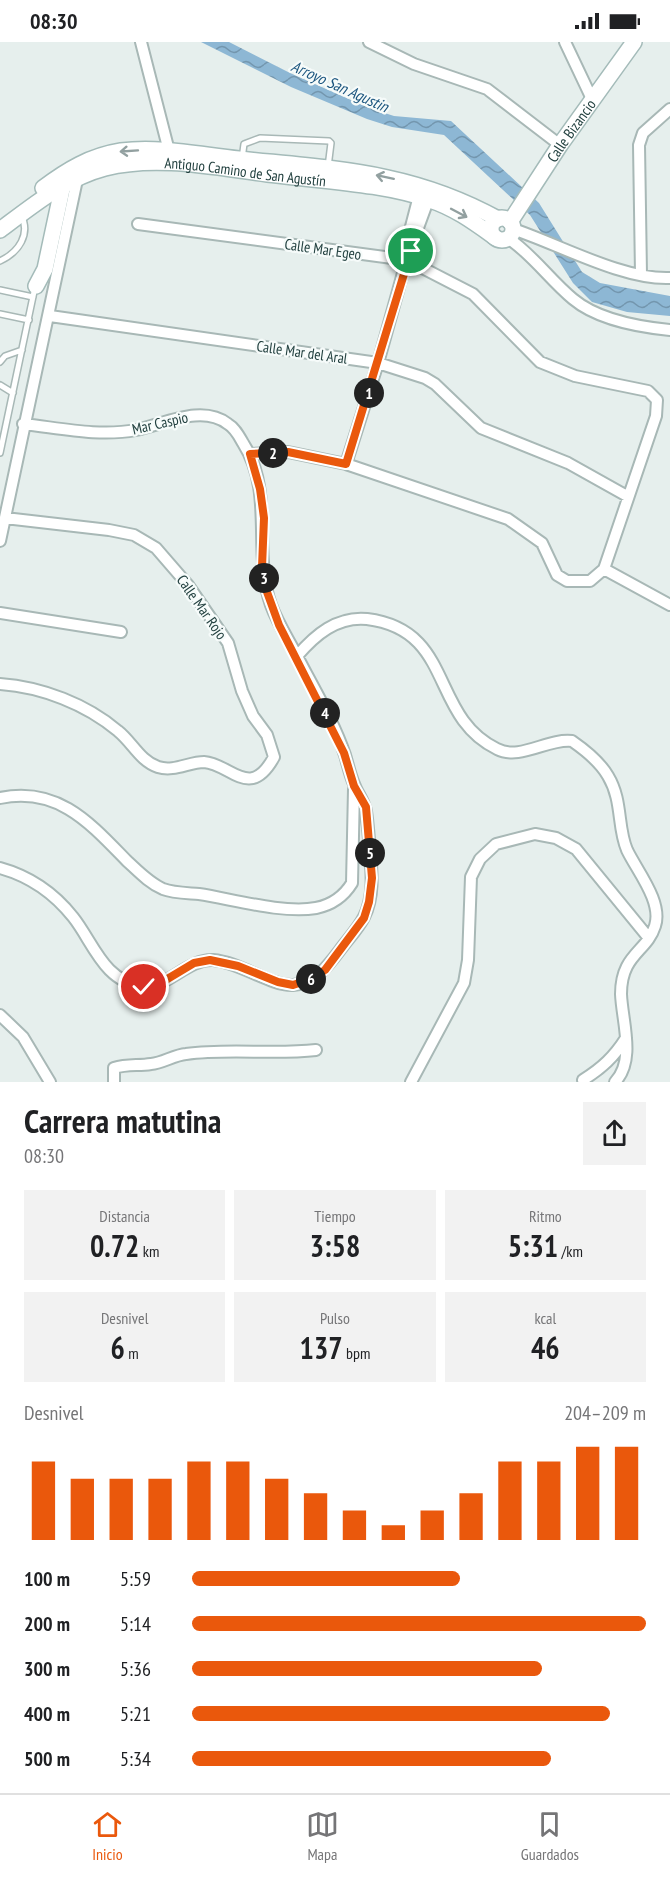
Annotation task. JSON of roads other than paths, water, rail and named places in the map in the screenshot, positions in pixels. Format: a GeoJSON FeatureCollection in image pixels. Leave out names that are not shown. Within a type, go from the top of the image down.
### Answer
{"type":"FeatureCollection","features":[{"type":"Feature","properties":{"kind":"street"},"geometry":{"type":"LineString","coordinates":[[141,42],[169,151]]}},
{"type":"Feature","properties":{"kind":"street"},"geometry":{"type":"LineString","coordinates":[[369,42],[414,64],[487,89],[560,145]]}},
{"type":"Feature","properties":{"kind":"street"},"geometry":{"type":"LineString","coordinates":[[554,42],[567,47],[592,99]]}},
{"type":"Feature","properties":{"kind":"street","name":"Calle Bizancio"},"geometry":{"type":"LineString","coordinates":[[505,229],[560,145],[634,42]]}},
{"type":"Feature","properties":{"kind":"street"},"geometry":{"type":"LineString","coordinates":[[641,274],[639,145],[644,133],[670,109]]}},
{"type":"Feature","properties":{"kind":"street","name":"Antiguo Camino de San Agustín"},"geometry":{"type":"LineString","coordinates":[[0,220],[121,151],[169,151],[242,159],[425,192],[466,202],[505,229]]}},
{"type":"Feature","properties":{"kind":"street","name":"Antiguo Camino de San Agustín"},"geometry":{"type":"LineString","coordinates":[[0,230],[60,185],[108,167],[155,162],[327,174]]}},
{"type":"Feature","properties":{"kind":"street"},"geometry":{"type":"LineString","coordinates":[[35,291],[45,269],[60,185]]}},
{"type":"Feature","properties":{"kind":"street"},"geometry":{"type":"LineString","coordinates":[[0,542],[23,424],[50,316],[60,185]]}},
{"type":"Feature","properties":{"kind":"street"},"geometry":{"type":"LineString","coordinates":[[346,464],[408,257],[408,232],[425,192]]}},
{"type":"Feature","properties":{"kind":"street"},"geometry":{"type":"LineString","coordinates":[[24,212],[39,210],[45,214],[47,232]]}},
{"type":"Feature","properties":{"kind":"street","name":"Calle Mar Egeo"},"geometry":{"type":"LineString","coordinates":[[138,224],[408,257],[473,294],[540,362],[575,376],[648,391],[657,400],[656,416],[627,496]]}},
{"type":"Feature","properties":{"kind":"street"},"geometry":{"type":"LineString","coordinates":[[505,229],[543,239],[603,263],[655,279],[670,278]]}},
{"type":"Feature","properties":{"kind":"street"},"geometry":{"type":"LineString","coordinates":[[505,229],[556,282],[584,307],[623,321],[670,330]]}},
{"type":"Feature","properties":{"kind":"street","name":"Calle Mar del Aral"},"geometry":{"type":"LineString","coordinates":[[50,316],[378,363],[425,378],[435,384],[481,428],[568,463],[627,496]]}},
{"type":"Feature","properties":{"kind":"street","name":"Mar Caspio"},"geometry":{"type":"LineString","coordinates":[[23,424],[97,433],[118,433],[192,415],[205,416],[230,424],[250,454],[262,498],[262,567],[267,592],[279,625],[297,656],[344,753],[354,786]]}},
{"type":"Feature","properties":{"kind":"street"},"geometry":{"type":"LineString","coordinates":[[250,454],[288,452],[346,464],[508,519],[542,543],[557,574],[567,581],[590,581],[604,569],[627,496]]}},
{"type":"Feature","properties":{"kind":"street","name":"Calle Mar Rojo"},"geometry":{"type":"LineString","coordinates":[[0,684],[32,688],[85,708],[120,732],[141,757],[159,767],[173,768],[206,762],[234,776],[253,777],[266,771],[274,757],[267,735],[253,716],[242,692],[228,643],[188,585],[156,548],[134,535],[5,518]]}},
{"type":"Feature","properties":{"kind":"street"},"geometry":{"type":"LineString","coordinates":[[604,569],[670,605]]}},
{"type":"Feature","properties":{"kind":"street"},"geometry":{"type":"LineString","coordinates":[[0,613],[121,632]]}},
{"type":"Feature","properties":{"kind":"street"},"geometry":{"type":"LineString","coordinates":[[297,656],[321,632],[338,622],[359,618],[399,627],[425,648],[434,662],[448,698],[463,719],[487,743],[499,751],[510,753],[562,740],[573,741],[585,750],[608,775],[622,818],[626,849],[652,898],[656,914],[655,926],[632,956],[623,975],[621,993],[626,1038],[624,1067],[615,1082]]}},
{"type":"Feature","properties":{"kind":"street"},"geometry":{"type":"LineString","coordinates":[[0,798],[18,795],[34,797],[58,803],[81,815],[144,877],[164,890],[292,909],[327,905],[340,897],[352,883],[354,786]]}},
{"type":"Feature","properties":{"kind":"street"},"geometry":{"type":"LineString","coordinates":[[0,868],[23,875],[57,900],[75,919],[112,973],[131,984],[144,987],[159,984],[194,963],[210,960],[225,962],[278,982],[293,985],[311,979],[325,970],[364,918],[369,902],[372,878],[366,807],[354,786]]}},
{"type":"Feature","properties":{"kind":"street"},"geometry":{"type":"LineString","coordinates":[[411,1082],[464,983],[468,960],[471,877],[480,860],[496,844],[535,834],[556,838],[576,849],[648,937]]}},
{"type":"Feature","properties":{"kind":"street"},"geometry":{"type":"LineString","coordinates":[[0,1015],[22,1037],[50,1082]]}},
{"type":"Feature","properties":{"kind":"street"},"geometry":{"type":"LineString","coordinates":[[583,1080],[602,1068],[626,1038]]}},
{"type":"Feature","properties":{"kind":"street"},"geometry":{"type":"LineString","coordinates":[[114,1082],[114,1068],[132,1064],[150,1064],[184,1054],[242,1051],[285,1053],[316,1050]]}},
{"type":"Feature","properties":{"kind":"lane"},"geometry":{"type":"LineString","coordinates":[[242,159],[244,144],[260,138],[328,141],[331,143],[327,174]]}},
{"type":"Feature","properties":{"kind":"lane"},"geometry":{"type":"LineString","coordinates":[[0,453],[47,232],[60,185]]}},
{"type":"Feature","properties":{"kind":"lane"},"geometry":{"type":"LineString","coordinates":[[0,261],[12,254],[24,238],[26,228],[24,212]]}},
{"type":"Feature","properties":{"kind":"lane"},"geometry":{"type":"LineString","coordinates":[[0,290],[35,291]]}},
{"type":"Feature","properties":{"kind":"lane"},"geometry":{"type":"LineString","coordinates":[[0,314],[29,320]]}},
{"type":"Feature","properties":{"kind":"lane"},"geometry":{"type":"LineString","coordinates":[[0,362],[5,356],[22,350]]}},
{"type":"Feature","properties":{"kind":"lane"},"geometry":{"type":"LineString","coordinates":[[0,385],[13,393]]}},
{"type":"Feature","properties":{"kind":"water"},"geometry":{"type":"Polygon","coordinates":[[[201,42],[229,42],[290,73],[369,108],[394,116],[451,121],[539,203],[582,272],[600,283],[670,296],[670,316],[627,312],[592,302],[573,283],[530,215],[444,135],[392,127],[367,119],[291,87],[201,42]]]}},
{"type":"Feature","properties":{"kind":"water label","name":"Arroyo San Agustin"},"geometry":{"type":"Point","coordinates":[340,86]}}]}
